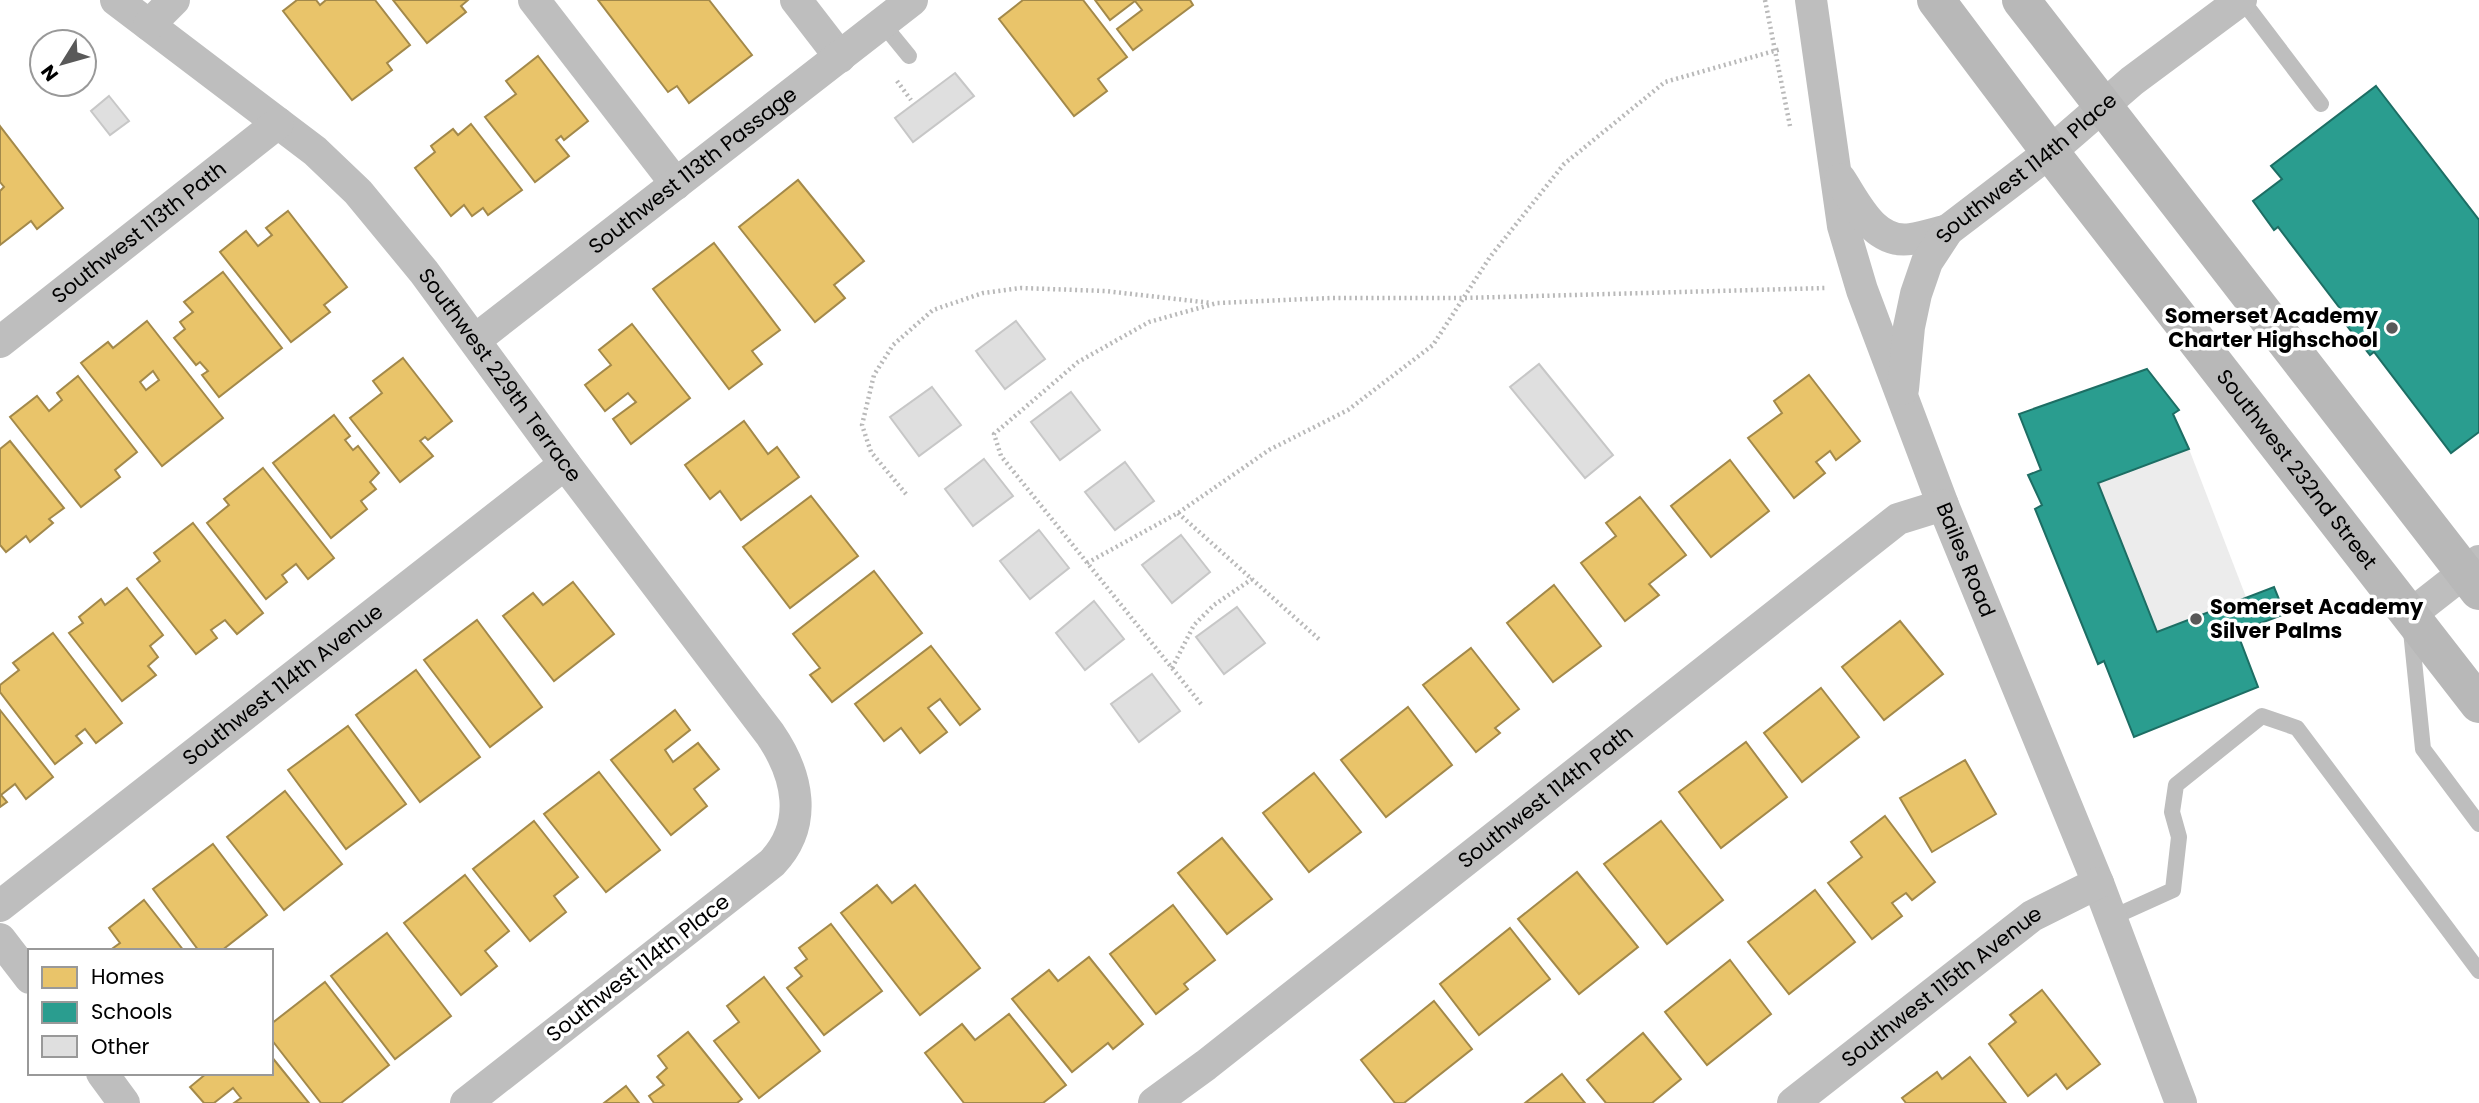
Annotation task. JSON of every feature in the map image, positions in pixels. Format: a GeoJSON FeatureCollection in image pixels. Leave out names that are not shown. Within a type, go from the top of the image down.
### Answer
{"type":"FeatureCollection","features":[{"type":"Feature","properties":{"kind":"street","name":"Southwest 229th Terrace"},"geometry":{"type":"LineString","coordinates":[[116,0],[314,150],[358,192],[424,272],[779,747],[787,762],[791,779],[794,821]]}},
{"type":"Feature","properties":{"kind":"street"},"geometry":{"type":"LineString","coordinates":[[149,25],[174,0]]}},
{"type":"Feature","properties":{"kind":"street"},"geometry":{"type":"LineString","coordinates":[[534,0],[676,184]]}},
{"type":"Feature","properties":{"kind":"street"},"geometry":{"type":"LineString","coordinates":[[796,0],[840,57]]}},
{"type":"Feature","properties":{"kind":"street","name":"Southwest 113th Passage"},"geometry":{"type":"LineString","coordinates":[[475,340],[912,0]]}},
{"type":"Feature","properties":{"kind":"street","name":"Bailes Road"},"geometry":{"type":"LineString","coordinates":[[1811,0],[1843,226],[1862,290],[1943,505],[2098,883],[2181,1103]]}},
{"type":"Feature","properties":{"kind":"street","name":"Southwest 232nd Street"},"geometry":{"type":"LineString","coordinates":[[1936,0],[2050,152],[2479,704]]}},
{"type":"Feature","properties":{"kind":"street"},"geometry":{"type":"LineString","coordinates":[[2021,0],[2474,575],[2410,615]]}},
{"type":"Feature","properties":{"kind":"street","name":"Southwest 114th Place"},"geometry":{"type":"LineString","coordinates":[[1903,394],[1909,327],[1916,294],[1927,262],[1948,230],[2050,152],[2102,104],[2241,0]]}},
{"type":"Feature","properties":{"kind":"street","name":"Southwest 113th Path"},"geometry":{"type":"LineString","coordinates":[[0,342],[278,123]]}},
{"type":"Feature","properties":{"kind":"street"},"geometry":{"type":"LineString","coordinates":[[1835,172],[1868,222],[1880,232],[1893,238],[1908,240],[1948,230]]}},
{"type":"Feature","properties":{"kind":"street","name":"Southwest 114th Avenue"},"geometry":{"type":"LineString","coordinates":[[0,906],[565,464]]}},
{"type":"Feature","properties":{"kind":"street","name":"Southwest 114th Path"},"geometry":{"type":"LineString","coordinates":[[1154,1103],[1206,1065],[1898,519],[1943,505]]}},
{"type":"Feature","properties":{"kind":"street","name":"Southwest 114th Place"},"geometry":{"type":"LineString","coordinates":[[466,1103],[772,863],[788,842],[794,821]]}},
{"type":"Feature","properties":{"kind":"street","name":"Southwest 115th Avenue"},"geometry":{"type":"LineString","coordinates":[[1793,1103],[2032,916],[2098,883]]}},
{"type":"Feature","properties":{"kind":"street"},"geometry":{"type":"LineString","coordinates":[[0,939],[28,975]]}},
{"type":"Feature","properties":{"kind":"street"},"geometry":{"type":"LineString","coordinates":[[103,1075],[124,1103]]}},
{"type":"Feature","properties":{"kind":"lane"},"geometry":{"type":"LineString","coordinates":[[2241,0],[2320,104]]}},
{"type":"Feature","properties":{"kind":"lane"},"geometry":{"type":"LineString","coordinates":[[883,23],[909,56]]}},
{"type":"Feature","properties":{"kind":"lane"},"geometry":{"type":"LineString","coordinates":[[2410,615],[2423,749],[2479,824]]}},
{"type":"Feature","properties":{"kind":"lane"},"geometry":{"type":"LineString","coordinates":[[2111,918],[2173,890],[2179,837],[2172,812],[2176,785],[2262,716],[2297,728],[2479,971]]}},
{"type":"Feature","properties":{"kind":"path"},"geometry":{"type":"LineString","coordinates":[[1087,563],[1178,513],[1269,450],[1348,410],[1433,345],[1490,257],[1564,164],[1665,82],[1816,39]]}},
{"type":"Feature","properties":{"kind":"path"},"geometry":{"type":"LineString","coordinates":[[906,494],[871,452],[862,425],[874,375],[892,345],[933,310],[983,293],[1021,288],[1105,291],[1217,303],[1811,287],[1862,290]]}},
{"type":"Feature","properties":{"kind":"path"},"geometry":{"type":"LineString","coordinates":[[1201,704],[1001,456],[994,434],[1078,362],[1149,322],[1217,303]]}},
{"type":"Feature","properties":{"kind":"path"},"geometry":{"type":"LineString","coordinates":[[1178,513],[1321,641]]}},
{"type":"Feature","properties":{"kind":"path"},"geometry":{"type":"LineString","coordinates":[[1172,668],[1194,625],[1213,605],[1252,579]]}},
{"type":"Feature","properties":{"kind":"shaded area"},"geometry":{"type":"Polygon","coordinates":[[[2189,449],[2246,597],[2157,632],[2098,483],[2189,449]]]}},
{"type":"Feature","properties":{"kind":"building: Homes"},"geometry":{"type":"Polygon","coordinates":[[[297,0],[316,0],[320,5],[326,0],[375,0],[410,45],[387,63],[392,70],[352,100],[283,11],[297,0]]]}},
{"type":"Feature","properties":{"kind":"building: Homes"},"geometry":{"type":"Polygon","coordinates":[[[393,0],[468,0],[461,6],[466,12],[427,43],[393,0]]]}},
{"type":"Feature","properties":{"kind":"building: Homes"},"geometry":{"type":"Polygon","coordinates":[[[598,0],[709,0],[752,55],[689,103],[677,86],[668,92],[598,0]]]}},
{"type":"Feature","properties":{"kind":"building: Homes"},"geometry":{"type":"Polygon","coordinates":[[[1023,0],[1083,0],[1127,57],[1098,79],[1107,91],[1074,116],[999,19],[1023,0]]]}},
{"type":"Feature","properties":{"kind":"building: Homes"},"geometry":{"type":"Polygon","coordinates":[[[1095,0],[1190,0],[1193,5],[1133,50],[1117,29],[1142,10],[1135,1],[1110,20],[1095,0]]]}},
{"type":"Feature","properties":{"kind":"building: Homes"},"geometry":{"type":"Polygon","coordinates":[[[538,56],[588,121],[564,140],[561,136],[556,140],[569,156],[535,182],[485,117],[516,94],[506,81],[538,56]]]}},
{"type":"Feature","properties":{"kind":"building: Homes"},"geometry":{"type":"Polygon","coordinates":[[[471,124],[522,190],[488,215],[483,208],[472,216],[464,205],[451,216],[415,168],[435,152],[431,146],[453,129],[458,135],[471,124]]]}},
{"type":"Feature","properties":{"kind":"building: Homes"},"geometry":{"type":"Polygon","coordinates":[[[0,126],[63,208],[37,229],[31,221],[0,245],[0,191],[4,187],[0,182],[0,126]]]}},
{"type":"Feature","properties":{"kind":"building: Homes"},"geometry":{"type":"Polygon","coordinates":[[[798,180],[864,261],[834,285],[845,298],[815,322],[739,227],[798,180]]]}},
{"type":"Feature","properties":{"kind":"building: Homes"},"geometry":{"type":"Polygon","coordinates":[[[288,211],[347,287],[324,305],[330,312],[291,342],[220,252],[246,231],[258,246],[272,235],[266,228],[288,211]]]}},
{"type":"Feature","properties":{"kind":"building: Homes"},"geometry":{"type":"Polygon","coordinates":[[[714,243],[780,330],[752,351],[762,364],[729,389],[653,289],[714,243]]]}},
{"type":"Feature","properties":{"kind":"building: Homes"},"geometry":{"type":"Polygon","coordinates":[[[223,272],[282,348],[219,397],[202,375],[208,371],[200,362],[196,365],[174,338],[185,329],[180,322],[193,312],[184,302],[223,272]]]}},
{"type":"Feature","properties":{"kind":"building: Homes"},"geometry":{"type":"Polygon","coordinates":[[[147,321],[223,418],[162,466],[81,363],[108,342],[113,348],[147,321]],[[153,371],[140,382],[146,390],[159,380],[153,371]]]}},
{"type":"Feature","properties":{"kind":"building: Homes"},"geometry":{"type":"Polygon","coordinates":[[[632,324],[690,398],[631,444],[613,419],[636,402],[628,393],[605,411],[585,385],[611,365],[599,350],[632,324]]]}},
{"type":"Feature","properties":{"kind":"building: Homes"},"geometry":{"type":"Polygon","coordinates":[[[403,358],[452,421],[428,440],[425,437],[420,441],[433,456],[400,482],[350,418],[382,393],[373,381],[403,358]]]}},
{"type":"Feature","properties":{"kind":"building: Homes"},"geometry":{"type":"Polygon","coordinates":[[[1809,375],[1860,441],[1836,460],[1830,451],[1816,462],[1825,473],[1794,498],[1748,438],[1782,413],[1774,401],[1809,375]]]}},
{"type":"Feature","properties":{"kind":"building: Homes"},"geometry":{"type":"Polygon","coordinates":[[[78,376],[137,452],[115,470],[120,477],[81,507],[10,417],[37,396],[49,411],[62,400],[57,393],[78,376]]]}},
{"type":"Feature","properties":{"kind":"building: Homes"},"geometry":{"type":"Polygon","coordinates":[[[334,415],[350,436],[345,440],[353,450],[358,446],[379,473],[370,482],[376,489],[361,501],[367,509],[331,538],[273,463],[334,415]]]}},
{"type":"Feature","properties":{"kind":"building: Homes"},"geometry":{"type":"Polygon","coordinates":[[[744,421],[768,454],[777,447],[799,477],[741,520],[720,491],[710,499],[685,465],[744,421]]]}},
{"type":"Feature","properties":{"kind":"building: Homes"},"geometry":{"type":"Polygon","coordinates":[[[10,441],[64,508],[49,519],[53,523],[30,542],[26,536],[6,552],[0,545],[0,449],[10,441]]]}},
{"type":"Feature","properties":{"kind":"building: Homes"},"geometry":{"type":"Polygon","coordinates":[[[1730,460],[1769,511],[1711,557],[1671,506],[1730,460]]]}},
{"type":"Feature","properties":{"kind":"building: Homes"},"geometry":{"type":"Polygon","coordinates":[[[263,468],[334,558],[308,579],[296,564],[282,575],[287,582],[266,599],[207,523],[229,505],[224,499],[263,468]]]}},
{"type":"Feature","properties":{"kind":"building: Homes"},"geometry":{"type":"Polygon","coordinates":[[[811,496],[858,556],[790,608],[743,547],[811,496]]]}},
{"type":"Feature","properties":{"kind":"building: Homes"},"geometry":{"type":"Polygon","coordinates":[[[1640,497],[1686,555],[1649,584],[1659,595],[1625,621],[1581,563],[1616,536],[1606,523],[1640,497]]]}},
{"type":"Feature","properties":{"kind":"building: Homes"},"geometry":{"type":"Polygon","coordinates":[[[193,523],[263,613],[237,634],[225,620],[211,630],[217,638],[196,654],[137,579],[160,561],[154,553],[193,523]]]}},
{"type":"Feature","properties":{"kind":"building: Homes"},"geometry":{"type":"Polygon","coordinates":[[[874,571],[922,633],[832,702],[810,675],[820,668],[793,634],[874,571]]]}},
{"type":"Feature","properties":{"kind":"building: Homes"},"geometry":{"type":"Polygon","coordinates":[[[573,582],[614,634],[554,681],[503,616],[533,593],[543,605],[573,582]]]}},
{"type":"Feature","properties":{"kind":"building: Homes"},"geometry":{"type":"Polygon","coordinates":[[[1554,585],[1601,646],[1553,682],[1507,623],[1554,585]]]}},
{"type":"Feature","properties":{"kind":"building: Homes"},"geometry":{"type":"Polygon","coordinates":[[[127,588],[163,635],[150,646],[158,657],[148,666],[156,675],[122,701],[69,633],[83,623],[79,617],[101,599],[105,605],[127,588]]]}},
{"type":"Feature","properties":{"kind":"building: Homes"},"geometry":{"type":"Polygon","coordinates":[[[477,620],[542,707],[490,747],[424,660],[477,620]]]}},
{"type":"Feature","properties":{"kind":"building: Homes"},"geometry":{"type":"Polygon","coordinates":[[[1900,621],[1943,674],[1884,720],[1842,667],[1900,621]]]}},
{"type":"Feature","properties":{"kind":"building: Homes"},"geometry":{"type":"Polygon","coordinates":[[[53,633],[122,723],[96,743],[85,729],[76,736],[82,743],[55,764],[0,692],[0,685],[19,670],[13,663],[53,633]]]}},
{"type":"Feature","properties":{"kind":"building: Homes"},"geometry":{"type":"Polygon","coordinates":[[[931,646],[980,709],[960,725],[940,699],[928,708],[947,732],[920,753],[901,728],[884,741],[855,704],[931,646]]]}},
{"type":"Feature","properties":{"kind":"building: Homes"},"geometry":{"type":"Polygon","coordinates":[[[1471,648],[1519,709],[1495,728],[1500,733],[1476,752],[1423,685],[1471,648]]]}},
{"type":"Feature","properties":{"kind":"building: Homes"},"geometry":{"type":"Polygon","coordinates":[[[416,670],[480,757],[420,802],[356,715],[416,670]]]}},
{"type":"Feature","properties":{"kind":"building: Homes"},"geometry":{"type":"Polygon","coordinates":[[[1821,688],[1859,737],[1802,782],[1764,733],[1821,688]]]}},
{"type":"Feature","properties":{"kind":"building: Homes"},"geometry":{"type":"Polygon","coordinates":[[[1408,707],[1452,765],[1386,817],[1341,760],[1408,707]]]}},
{"type":"Feature","properties":{"kind":"building: Homes"},"geometry":{"type":"Polygon","coordinates":[[[0,710],[53,777],[26,799],[15,784],[1,795],[7,802],[0,807],[0,710]]]}},
{"type":"Feature","properties":{"kind":"building: Homes"},"geometry":{"type":"Polygon","coordinates":[[[675,710],[690,730],[665,750],[673,762],[698,743],[719,769],[694,789],[707,806],[671,835],[611,760],[675,710]]]}},
{"type":"Feature","properties":{"kind":"building: Homes"},"geometry":{"type":"Polygon","coordinates":[[[348,726],[406,804],[346,849],[288,770],[348,726]]]}},
{"type":"Feature","properties":{"kind":"building: Homes"},"geometry":{"type":"Polygon","coordinates":[[[1746,742],[1787,797],[1721,848],[1679,792],[1746,742]]]}},
{"type":"Feature","properties":{"kind":"building: Homes"},"geometry":{"type":"Polygon","coordinates":[[[1965,760],[1996,814],[1932,852],[1900,798],[1965,760]]]}},
{"type":"Feature","properties":{"kind":"building: Homes"},"geometry":{"type":"Polygon","coordinates":[[[599,772],[660,850],[606,892],[544,814],[599,772]]]}},
{"type":"Feature","properties":{"kind":"building: Homes"},"geometry":{"type":"Polygon","coordinates":[[[1314,773],[1361,832],[1309,872],[1263,813],[1314,773]]]}},
{"type":"Feature","properties":{"kind":"building: Homes"},"geometry":{"type":"Polygon","coordinates":[[[285,791],[342,864],[284,910],[227,837],[285,791]]]}},
{"type":"Feature","properties":{"kind":"building: Homes"},"geometry":{"type":"Polygon","coordinates":[[[1885,816],[1935,882],[1912,900],[1906,893],[1892,903],[1902,916],[1872,939],[1828,883],[1862,857],[1851,842],[1885,816]]]}},
{"type":"Feature","properties":{"kind":"building: Homes"},"geometry":{"type":"Polygon","coordinates":[[[534,821],[578,877],[554,896],[566,912],[530,941],[473,869],[534,821]]]}},
{"type":"Feature","properties":{"kind":"building: Homes"},"geometry":{"type":"Polygon","coordinates":[[[1661,821],[1723,900],[1667,944],[1604,864],[1661,821]]]}},
{"type":"Feature","properties":{"kind":"building: Homes"},"geometry":{"type":"Polygon","coordinates":[[[1222,838],[1272,899],[1227,934],[1178,873],[1222,838]]]}},
{"type":"Feature","properties":{"kind":"building: Homes"},"geometry":{"type":"Polygon","coordinates":[[[213,844],[267,915],[224,949],[198,949],[153,889],[213,844]]]}},
{"type":"Feature","properties":{"kind":"building: Homes"},"geometry":{"type":"Polygon","coordinates":[[[1577,872],[1638,947],[1579,994],[1518,919],[1577,872]]]}},
{"type":"Feature","properties":{"kind":"building: Homes"},"geometry":{"type":"Polygon","coordinates":[[[465,875],[509,931],[485,951],[497,966],[461,995],[404,923],[465,875]]]}},
{"type":"Feature","properties":{"kind":"building: Homes"},"geometry":{"type":"Polygon","coordinates":[[[877,885],[892,903],[915,885],[980,968],[920,1015],[841,913],[877,885]]]}},
{"type":"Feature","properties":{"kind":"building: Homes"},"geometry":{"type":"Polygon","coordinates":[[[1815,890],[1855,942],[1789,994],[1748,942],[1815,890]]]}},
{"type":"Feature","properties":{"kind":"building: Homes"},"geometry":{"type":"Polygon","coordinates":[[[144,900],[182,949],[112,949],[120,943],[109,928],[144,900]]]}},
{"type":"Feature","properties":{"kind":"building: Homes"},"geometry":{"type":"Polygon","coordinates":[[[1173,905],[1215,960],[1184,984],[1188,989],[1156,1014],[1110,954],[1173,905]]]}},
{"type":"Feature","properties":{"kind":"building: Homes"},"geometry":{"type":"Polygon","coordinates":[[[831,924],[882,991],[824,1035],[787,988],[802,976],[795,968],[807,959],[799,948],[831,924]]]}},
{"type":"Feature","properties":{"kind":"building: Homes"},"geometry":{"type":"Polygon","coordinates":[[[1510,928],[1550,979],[1479,1035],[1440,984],[1510,928]]]}},
{"type":"Feature","properties":{"kind":"building: Homes"},"geometry":{"type":"Polygon","coordinates":[[[387,933],[451,1016],[395,1059],[331,976],[387,933]]]}},
{"type":"Feature","properties":{"kind":"building: Homes"},"geometry":{"type":"Polygon","coordinates":[[[1089,957],[1143,1024],[1113,1049],[1108,1043],[1072,1072],[1012,999],[1049,970],[1058,981],[1089,957]]]}},
{"type":"Feature","properties":{"kind":"building: Homes"},"geometry":{"type":"Polygon","coordinates":[[[1730,960],[1771,1014],[1707,1065],[1665,1012],[1730,960]]]}},
{"type":"Feature","properties":{"kind":"building: Homes"},"geometry":{"type":"Polygon","coordinates":[[[764,977],[820,1051],[759,1098],[714,1041],[739,1022],[727,1006],[764,977]]]}},
{"type":"Feature","properties":{"kind":"building: Homes"},"geometry":{"type":"Polygon","coordinates":[[[325,982],[389,1065],[341,1103],[321,1103],[273,1042],[273,1022],[325,982]]]}},
{"type":"Feature","properties":{"kind":"building: Homes"},"geometry":{"type":"Polygon","coordinates":[[[2042,990],[2100,1064],[2067,1089],[2056,1074],[2028,1096],[1989,1044],[2016,1022],[2010,1015],[2042,990]]]}},
{"type":"Feature","properties":{"kind":"building: Homes"},"geometry":{"type":"Polygon","coordinates":[[[1434,1001],[1472,1049],[1404,1103],[1395,1103],[1361,1060],[1434,1001]]]}},
{"type":"Feature","properties":{"kind":"building: Homes"},"geometry":{"type":"Polygon","coordinates":[[[1009,1014],[1066,1085],[1043,1103],[964,1103],[925,1053],[962,1024],[975,1040],[1009,1014]]]}},
{"type":"Feature","properties":{"kind":"building: Homes"},"geometry":{"type":"Polygon","coordinates":[[[688,1032],[742,1099],[737,1103],[654,1103],[649,1096],[664,1085],[657,1077],[667,1068],[658,1056],[688,1032]]]}},
{"type":"Feature","properties":{"kind":"building: Homes"},"geometry":{"type":"Polygon","coordinates":[[[1643,1033],[1681,1079],[1652,1103],[1606,1103],[1587,1080],[1643,1033]]]}},
{"type":"Feature","properties":{"kind":"building: Homes"},"geometry":{"type":"Polygon","coordinates":[[[1970,1057],[2006,1103],[1906,1103],[1902,1098],[1937,1072],[1942,1079],[1970,1057]]]}},
{"type":"Feature","properties":{"kind":"building: Homes"},"geometry":{"type":"Polygon","coordinates":[[[273,1058],[309,1103],[234,1103],[241,1098],[233,1088],[214,1103],[204,1103],[190,1087],[205,1075],[273,1075],[273,1058]]]}},
{"type":"Feature","properties":{"kind":"building: Homes"},"geometry":{"type":"Polygon","coordinates":[[[1562,1074],[1585,1103],[1525,1103],[1562,1074]]]}},
{"type":"Feature","properties":{"kind":"building: Homes"},"geometry":{"type":"Polygon","coordinates":[[[626,1086],[639,1103],[604,1103],[626,1086]]]}},
{"type":"Feature","properties":{"kind":"building: Schools"},"geometry":{"type":"Polygon","coordinates":[[[2376,86],[2479,220],[2479,432],[2451,453],[2374,352],[2370,355],[2347,326],[2351,323],[2278,227],[2274,230],[2253,201],[2282,179],[2271,166],[2376,86]]]}},
{"type":"Feature","properties":{"kind":"building: Schools"},"geometry":{"type":"Polygon","coordinates":[[[2147,369],[2179,410],[2173,414],[2189,449],[2098,483],[2157,632],[2274,587],[2285,614],[2237,632],[2258,687],[2134,737],[2104,661],[2098,664],[2035,509],[2042,505],[2028,475],[2041,470],[2019,414],[2147,369]]]}},
{"type":"Feature","properties":{"kind":"building: Other"},"geometry":{"type":"Polygon","coordinates":[[[955,73],[974,96],[913,142],[895,118],[955,73]]]}},
{"type":"Feature","properties":{"kind":"building: Other"},"geometry":{"type":"Polygon","coordinates":[[[109,96],[129,121],[110,135],[91,111],[109,96]]]}},
{"type":"Feature","properties":{"kind":"building: Other"},"geometry":{"type":"Polygon","coordinates":[[[1016,321],[1045,359],[1005,389],[976,351],[1016,321]]]}},
{"type":"Feature","properties":{"kind":"building: Other"},"geometry":{"type":"Polygon","coordinates":[[[1539,364],[1613,455],[1585,478],[1510,387],[1539,364]]]}},
{"type":"Feature","properties":{"kind":"building: Other"},"geometry":{"type":"Polygon","coordinates":[[[932,387],[961,425],[919,456],[890,417],[932,387]]]}},
{"type":"Feature","properties":{"kind":"building: Other"},"geometry":{"type":"Polygon","coordinates":[[[1071,392],[1100,430],[1060,460],[1031,422],[1071,392]]]}},
{"type":"Feature","properties":{"kind":"building: Other"},"geometry":{"type":"Polygon","coordinates":[[[984,459],[1013,496],[973,526],[945,489],[984,459]]]}},
{"type":"Feature","properties":{"kind":"building: Other"},"geometry":{"type":"Polygon","coordinates":[[[1125,462],[1154,501],[1115,530],[1085,492],[1125,462]]]}},
{"type":"Feature","properties":{"kind":"building: Other"},"geometry":{"type":"Polygon","coordinates":[[[1039,530],[1069,568],[1030,599],[1000,561],[1039,530]]]}},
{"type":"Feature","properties":{"kind":"building: Other"},"geometry":{"type":"Polygon","coordinates":[[[1181,535],[1210,572],[1172,603],[1142,565],[1181,535]]]}},
{"type":"Feature","properties":{"kind":"building: Other"},"geometry":{"type":"Polygon","coordinates":[[[1094,601],[1124,639],[1085,670],[1056,633],[1094,601]]]}},
{"type":"Feature","properties":{"kind":"building: Other"},"geometry":{"type":"Polygon","coordinates":[[[1237,607],[1265,643],[1224,674],[1196,637],[1237,607]]]}},
{"type":"Feature","properties":{"kind":"building: Other"},"geometry":{"type":"Polygon","coordinates":[[[1152,674],[1180,711],[1139,742],[1111,704],[1152,674]]]}},
{"type":"Feature","properties":{"kind":"place","name":"Somerset Academy Charter Highschool"},"geometry":{"type":"Point","coordinates":[2392,328]}},
{"type":"Feature","properties":{"kind":"place","name":"Somerset Academy Silver Palms"},"geometry":{"type":"Point","coordinates":[2196,619]}}]}
